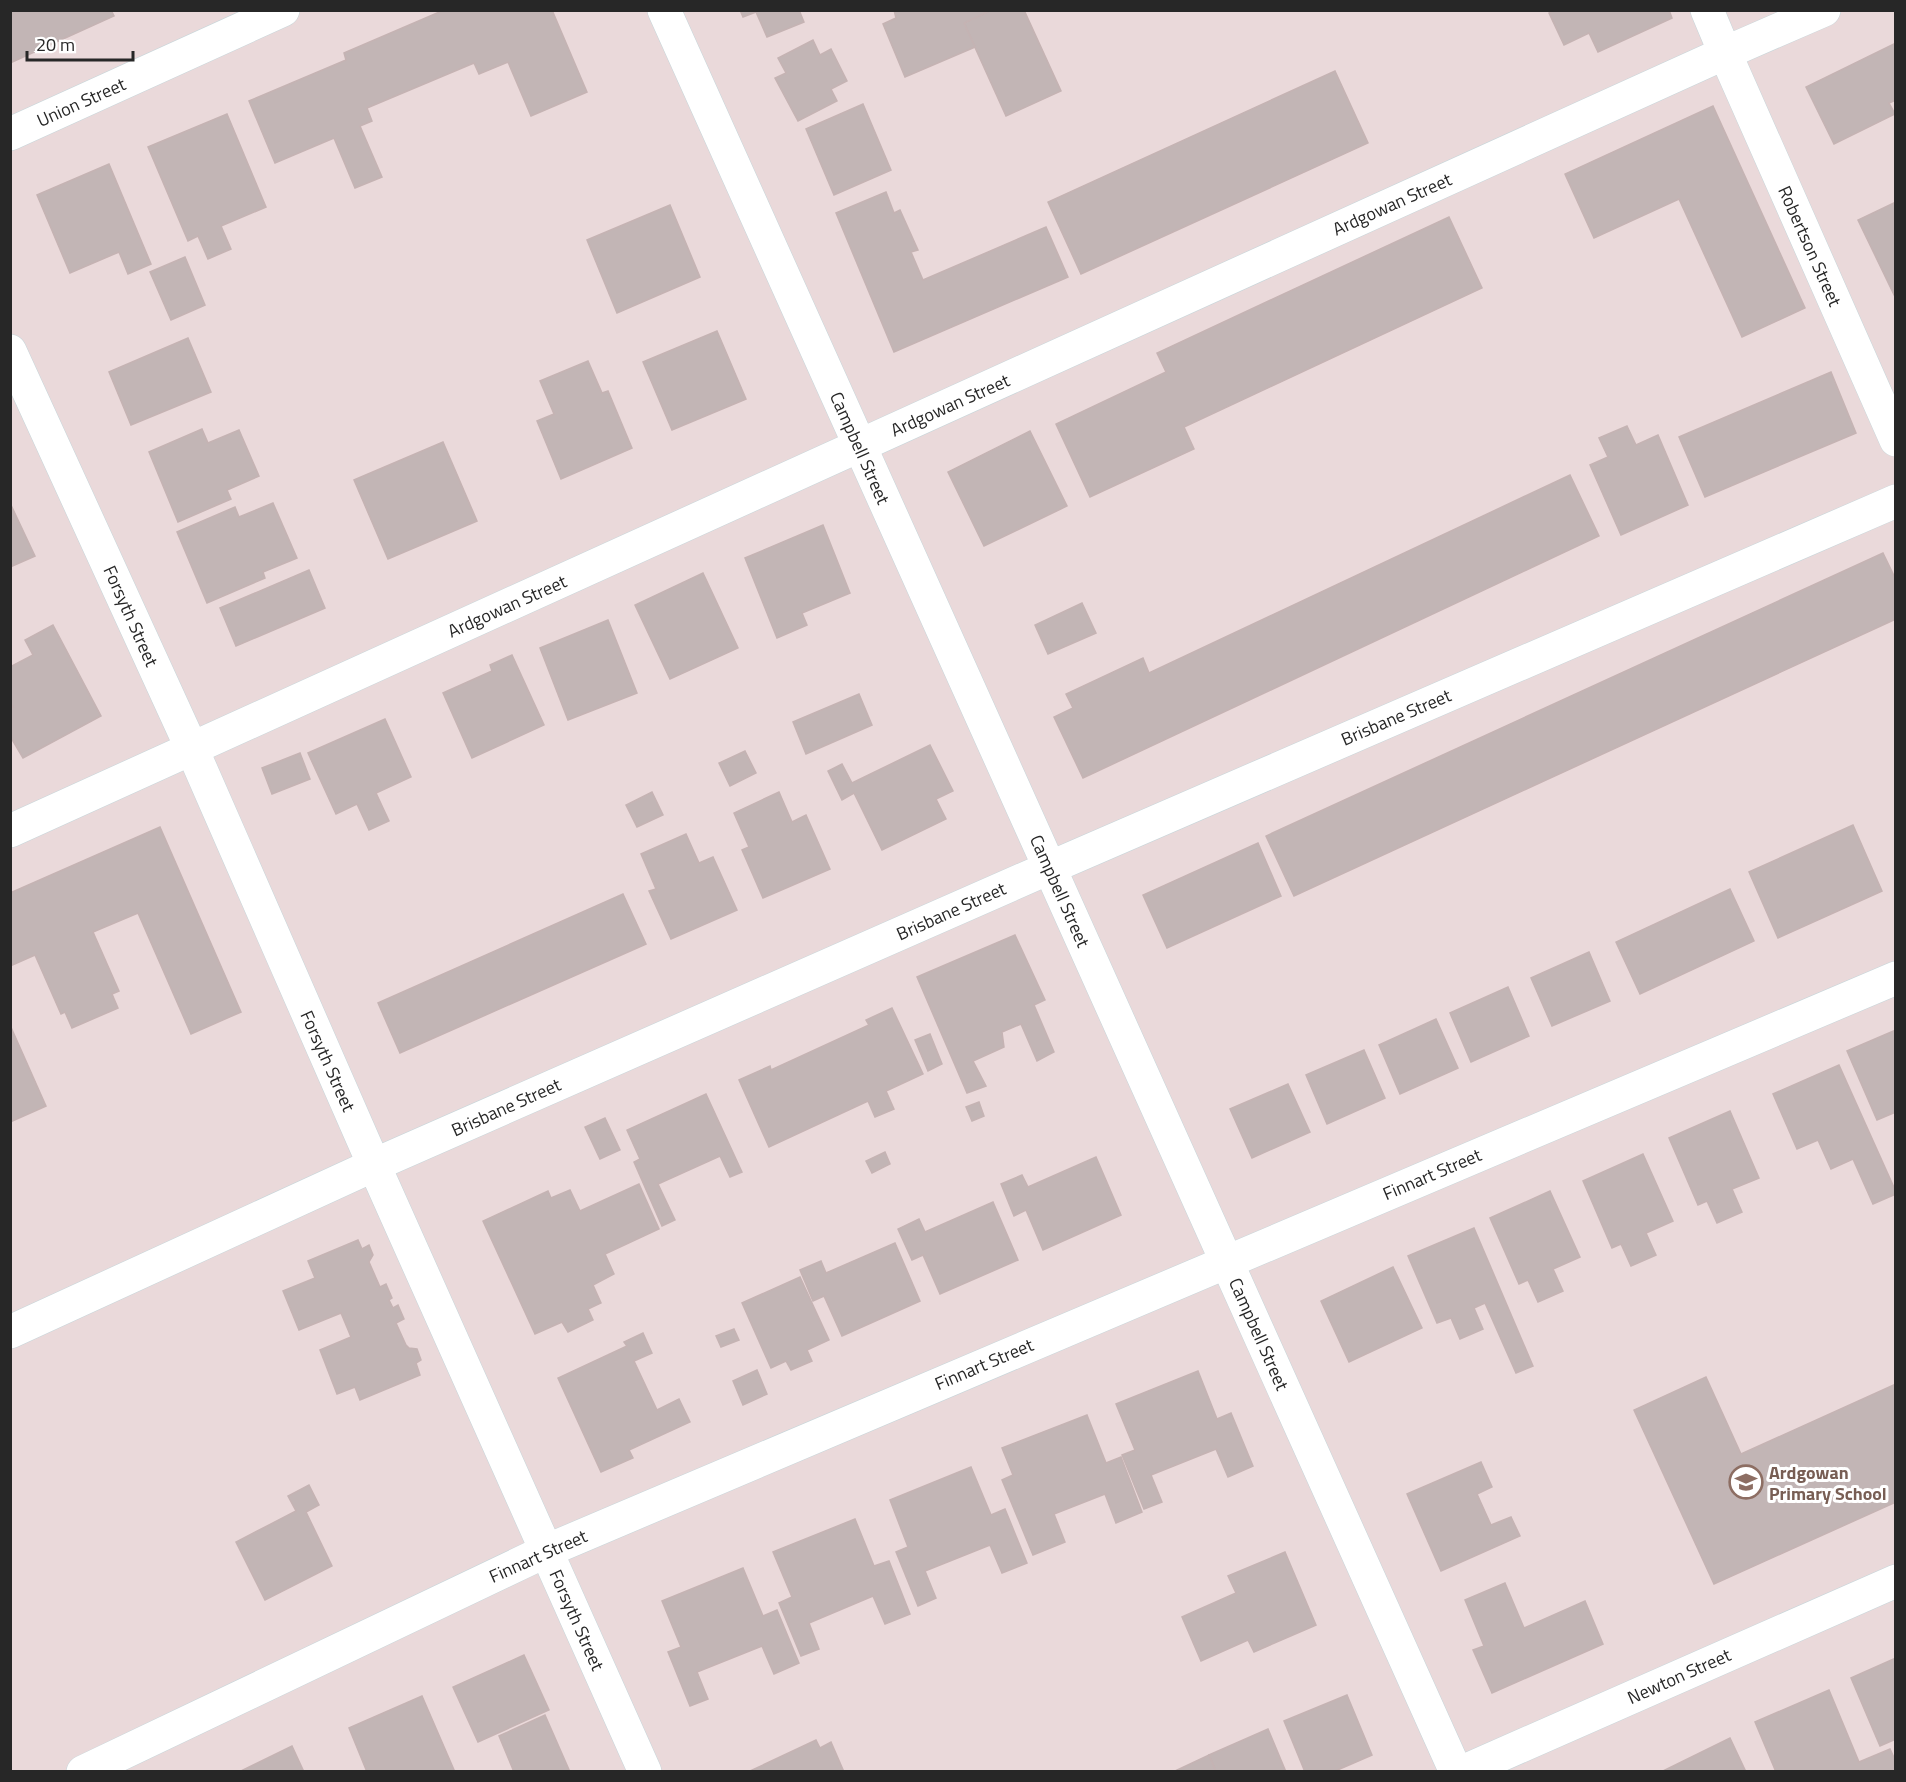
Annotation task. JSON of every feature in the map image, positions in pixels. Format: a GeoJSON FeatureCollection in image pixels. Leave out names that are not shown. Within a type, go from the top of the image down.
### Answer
{"type":"FeatureCollection","features":[{"type":"Feature","properties":{"kind":"street","name":"Union Street"},"geometry":{"type":"LineString","coordinates":[[10,134],[283,10]]}},
{"type":"Feature","properties":{"kind":"street","name":"Campbell Street"},"geometry":{"type":"LineString","coordinates":[[664,10],[1456,1772]]}},
{"type":"Feature","properties":{"kind":"street","name":"Robertson Street"},"geometry":{"type":"LineString","coordinates":[[1707,10],[1896,440]]}},
{"type":"Feature","properties":{"kind":"street","name":"Ardgowan Street"},"geometry":{"type":"LineString","coordinates":[[10,831],[1725,52],[1824,10]]}},
{"type":"Feature","properties":{"kind":"street","name":"Forsyth Street"},"geometry":{"type":"LineString","coordinates":[[10,351],[192,749],[374,1165],[645,1772]]}},
{"type":"Feature","properties":{"kind":"street","name":"Brisbane Street"},"geometry":{"type":"LineString","coordinates":[[10,1332],[374,1165],[1049,868],[1896,501]]}},
{"type":"Feature","properties":{"kind":"street","name":"Finnart Street"},"geometry":{"type":"LineString","coordinates":[[83,1772],[546,1551],[1896,978]]}},
{"type":"Feature","properties":{"kind":"street","name":"Newton Street"},"geometry":{"type":"LineString","coordinates":[[1462,1772],[1896,1581]]}},
{"type":"Feature","properties":{"kind":"building"},"geometry":{"type":"Polygon","coordinates":[[[10,10],[111,10],[114,16],[10,63],[10,10]]]}},
{"type":"Feature","properties":{"kind":"building"},"geometry":{"type":"Polygon","coordinates":[[[444,10],[552,10],[587,92],[531,116],[508,62],[479,74],[474,63],[367,108],[372,121],[360,126],[382,177],[355,188],[334,138],[275,163],[249,101],[346,60],[344,53],[444,10]]]}},
{"type":"Feature","properties":{"kind":"building"},"geometry":{"type":"Polygon","coordinates":[[[740,10],[799,10],[804,22],[767,37],[756,12],[743,17],[740,10]]]}},
{"type":"Feature","properties":{"kind":"building"},"geometry":{"type":"Polygon","coordinates":[[[894,10],[991,10],[964,23],[975,47],[905,77],[883,24],[896,18],[894,10]]]}},
{"type":"Feature","properties":{"kind":"building"},"geometry":{"type":"Polygon","coordinates":[[[991,10],[1024,10],[1061,91],[1006,116],[964,23],[991,10]]]}},
{"type":"Feature","properties":{"kind":"building"},"geometry":{"type":"Polygon","coordinates":[[[1554,10],[1669,10],[1672,18],[1598,52],[1589,33],[1564,45],[1549,13],[1554,10]]]}},
{"type":"Feature","properties":{"kind":"building"},"geometry":{"type":"Polygon","coordinates":[[[813,40],[820,55],[831,49],[847,81],[831,89],[837,101],[798,121],[775,78],[786,73],[778,58],[813,40]]]}},
{"type":"Feature","properties":{"kind":"building"},"geometry":{"type":"Polygon","coordinates":[[[1896,43],[1896,100],[1889,103],[1895,114],[1834,144],[1806,87],[1896,43]]]}},
{"type":"Feature","properties":{"kind":"building"},"geometry":{"type":"Polygon","coordinates":[[[1335,71],[1368,143],[1081,274],[1048,202],[1335,71]]]}},
{"type":"Feature","properties":{"kind":"building"},"geometry":{"type":"Polygon","coordinates":[[[863,104],[891,170],[834,195],[806,129],[863,104]]]}},
{"type":"Feature","properties":{"kind":"building"},"geometry":{"type":"Polygon","coordinates":[[[1713,106],[1805,308],[1742,337],[1679,199],[1594,238],[1565,174],[1713,106]]]}},
{"type":"Feature","properties":{"kind":"building"},"geometry":{"type":"Polygon","coordinates":[[[227,114],[266,207],[221,226],[231,249],[208,259],[198,236],[188,241],[148,147],[227,114]]]}},
{"type":"Feature","properties":{"kind":"building"},"geometry":{"type":"Polygon","coordinates":[[[109,164],[151,264],[128,274],[119,252],[70,273],[37,195],[109,164]]]}},
{"type":"Feature","properties":{"kind":"building"},"geometry":{"type":"Polygon","coordinates":[[[886,192],[894,213],[900,210],[918,250],[911,252],[923,280],[1046,227],[1068,277],[894,352],[836,213],[886,192]]]}},
{"type":"Feature","properties":{"kind":"building"},"geometry":{"type":"Polygon","coordinates":[[[1896,202],[1896,299],[1858,220],[1896,202]]]}},
{"type":"Feature","properties":{"kind":"building"},"geometry":{"type":"Polygon","coordinates":[[[670,205],[700,277],[617,313],[587,240],[670,205]]]}},
{"type":"Feature","properties":{"kind":"building"},"geometry":{"type":"Polygon","coordinates":[[[1449,217],[1482,288],[1184,427],[1194,449],[1090,497],[1056,424],[1166,372],[1157,353],[1449,217]]]}},
{"type":"Feature","properties":{"kind":"building"},"geometry":{"type":"Polygon","coordinates":[[[185,257],[205,305],[171,320],[150,272],[185,257]]]}},
{"type":"Feature","properties":{"kind":"building"},"geometry":{"type":"Polygon","coordinates":[[[717,331],[746,399],[672,430],[643,362],[717,331]]]}},
{"type":"Feature","properties":{"kind":"building"},"geometry":{"type":"Polygon","coordinates":[[[188,338],[211,392],[131,425],[109,372],[188,338]]]}},
{"type":"Feature","properties":{"kind":"building"},"geometry":{"type":"Polygon","coordinates":[[[588,361],[602,393],[608,391],[632,448],[561,479],[537,421],[554,414],[540,381],[588,361]]]}},
{"type":"Feature","properties":{"kind":"building"},"geometry":{"type":"Polygon","coordinates":[[[1831,372],[1856,433],[1705,497],[1679,437],[1831,372]]]}},
{"type":"Feature","properties":{"kind":"building"},"geometry":{"type":"Polygon","coordinates":[[[1627,426],[1636,445],[1658,435],[1688,505],[1621,535],[1590,465],[1608,457],[1599,438],[1627,426]]]}},
{"type":"Feature","properties":{"kind":"building"},"geometry":{"type":"Polygon","coordinates":[[[202,429],[208,443],[239,430],[259,476],[227,490],[231,499],[178,522],[149,452],[202,429]]]}},
{"type":"Feature","properties":{"kind":"building"},"geometry":{"type":"Polygon","coordinates":[[[1030,431],[1067,506],[984,546],[948,472],[1030,431]]]}},
{"type":"Feature","properties":{"kind":"building"},"geometry":{"type":"Polygon","coordinates":[[[443,442],[477,521],[388,559],[354,480],[443,442]]]}},
{"type":"Feature","properties":{"kind":"building"},"geometry":{"type":"Polygon","coordinates":[[[1570,475],[1599,536],[1083,778],[1054,717],[1073,708],[1066,694],[1143,658],[1149,673],[1570,475]]]}},
{"type":"Feature","properties":{"kind":"building"},"geometry":{"type":"Polygon","coordinates":[[[10,503],[35,556],[10,567],[10,503]]]}},
{"type":"Feature","properties":{"kind":"building"},"geometry":{"type":"Polygon","coordinates":[[[273,503],[297,558],[263,572],[265,578],[207,603],[177,532],[235,507],[239,517],[273,503]]]}},
{"type":"Feature","properties":{"kind":"building"},"geometry":{"type":"Polygon","coordinates":[[[823,525],[850,593],[802,613],[807,625],[777,638],[745,558],[823,525]]]}},
{"type":"Feature","properties":{"kind":"building"},"geometry":{"type":"Polygon","coordinates":[[[1883,553],[1896,580],[1896,619],[1294,896],[1266,836],[1883,553]]]}},
{"type":"Feature","properties":{"kind":"building"},"geometry":{"type":"Polygon","coordinates":[[[309,570],[325,608],[236,646],[220,608],[309,570]]]}},
{"type":"Feature","properties":{"kind":"building"},"geometry":{"type":"Polygon","coordinates":[[[703,573],[738,648],[670,679],[635,605],[703,573]]]}},
{"type":"Feature","properties":{"kind":"building"},"geometry":{"type":"Polygon","coordinates":[[[1082,603],[1096,633],[1048,654],[1035,625],[1082,603]]]}},
{"type":"Feature","properties":{"kind":"building"},"geometry":{"type":"Polygon","coordinates":[[[608,620],[637,693],[568,720],[540,648],[608,620]]]}},
{"type":"Feature","properties":{"kind":"building"},"geometry":{"type":"Polygon","coordinates":[[[53,625],[101,716],[23,758],[10,736],[10,708],[13,707],[10,703],[10,667],[33,655],[25,640],[53,625]]]}},
{"type":"Feature","properties":{"kind":"building"},"geometry":{"type":"Polygon","coordinates":[[[512,655],[544,725],[472,758],[443,693],[492,671],[490,665],[512,655]]]}},
{"type":"Feature","properties":{"kind":"building"},"geometry":{"type":"Polygon","coordinates":[[[859,694],[872,725],[806,754],[793,722],[859,694]]]}},
{"type":"Feature","properties":{"kind":"building"},"geometry":{"type":"Polygon","coordinates":[[[385,719],[411,777],[376,793],[389,821],[369,830],[357,804],[336,814],[308,753],[385,719]]]}},
{"type":"Feature","properties":{"kind":"building"},"geometry":{"type":"Polygon","coordinates":[[[930,745],[953,791],[936,799],[946,819],[882,850],[854,793],[842,800],[828,771],[842,764],[852,783],[930,745]]]}},
{"type":"Feature","properties":{"kind":"building"},"geometry":{"type":"Polygon","coordinates":[[[745,751],[756,773],[730,786],[719,763],[745,751]]]}},
{"type":"Feature","properties":{"kind":"building"},"geometry":{"type":"Polygon","coordinates":[[[300,753],[310,779],[272,794],[262,768],[300,753]]]}},
{"type":"Feature","properties":{"kind":"building"},"geometry":{"type":"Polygon","coordinates":[[[652,792],[663,815],[637,827],[626,805],[652,792]]]}},
{"type":"Feature","properties":{"kind":"building"},"geometry":{"type":"Polygon","coordinates":[[[779,792],[792,822],[806,815],[830,869],[763,898],[742,850],[749,847],[734,813],[779,792]]]}},
{"type":"Feature","properties":{"kind":"building"},"geometry":{"type":"Polygon","coordinates":[[[1853,825],[1882,891],[1778,938],[1749,872],[1853,825]]]}},
{"type":"Feature","properties":{"kind":"building"},"geometry":{"type":"Polygon","coordinates":[[[160,827],[241,1012],[191,1034],[138,913],[93,932],[119,991],[112,994],[118,1008],[72,1028],[65,1012],[61,1014],[35,955],[10,966],[10,893],[160,827]]]}},
{"type":"Feature","properties":{"kind":"building"},"geometry":{"type":"Polygon","coordinates":[[[686,834],[699,863],[713,857],[737,910],[671,939],[649,891],[656,889],[641,854],[686,834]]]}},
{"type":"Feature","properties":{"kind":"building"},"geometry":{"type":"Polygon","coordinates":[[[1258,843],[1281,896],[1167,948],[1143,895],[1258,843]]]}},
{"type":"Feature","properties":{"kind":"building"},"geometry":{"type":"Polygon","coordinates":[[[1730,889],[1754,941],[1640,994],[1616,942],[1730,889]]]}},
{"type":"Feature","properties":{"kind":"building"},"geometry":{"type":"Polygon","coordinates":[[[623,894],[646,944],[400,1053],[378,1003],[623,894]]]}},
{"type":"Feature","properties":{"kind":"building"},"geometry":{"type":"Polygon","coordinates":[[[1015,935],[1045,1000],[1034,1005],[1054,1052],[1037,1061],[1021,1024],[1002,1032],[1004,1047],[973,1061],[986,1086],[967,1093],[917,977],[1015,935]]]}},
{"type":"Feature","properties":{"kind":"building"},"geometry":{"type":"Polygon","coordinates":[[[1589,952],[1610,1001],[1552,1026],[1531,978],[1589,952]]]}},
{"type":"Feature","properties":{"kind":"building"},"geometry":{"type":"Polygon","coordinates":[[[1508,987],[1529,1036],[1471,1062],[1450,1013],[1508,987]]]}},
{"type":"Feature","properties":{"kind":"building"},"geometry":{"type":"Polygon","coordinates":[[[892,1008],[923,1074],[886,1091],[894,1109],[875,1117],[868,1101],[769,1147],[739,1080],[770,1066],[771,1070],[869,1025],[866,1020],[892,1008]]]}},
{"type":"Feature","properties":{"kind":"building"},"geometry":{"type":"Polygon","coordinates":[[[1436,1019],[1458,1068],[1400,1094],[1379,1045],[1436,1019]]]}},
{"type":"Feature","properties":{"kind":"building"},"geometry":{"type":"Polygon","coordinates":[[[10,1025],[46,1106],[10,1122],[10,1025]]]}},
{"type":"Feature","properties":{"kind":"building"},"geometry":{"type":"Polygon","coordinates":[[[1896,1030],[1896,1112],[1877,1120],[1847,1051],[1896,1030]]]}},
{"type":"Feature","properties":{"kind":"building"},"geometry":{"type":"Polygon","coordinates":[[[930,1034],[942,1064],[928,1071],[915,1040],[930,1034]]]}},
{"type":"Feature","properties":{"kind":"building"},"geometry":{"type":"Polygon","coordinates":[[[1364,1050],[1385,1098],[1327,1124],[1306,1075],[1364,1050]]]}},
{"type":"Feature","properties":{"kind":"building"},"geometry":{"type":"Polygon","coordinates":[[[1839,1065],[1896,1192],[1873,1204],[1853,1159],[1831,1169],[1818,1140],[1797,1149],[1773,1094],[1839,1065]]]}},
{"type":"Feature","properties":{"kind":"building"},"geometry":{"type":"Polygon","coordinates":[[[1288,1084],[1310,1132],[1252,1158],[1230,1109],[1288,1084]]]}},
{"type":"Feature","properties":{"kind":"building"},"geometry":{"type":"Polygon","coordinates":[[[706,1094],[742,1172],[730,1177],[720,1156],[658,1184],[675,1220],[662,1226],[634,1162],[640,1159],[627,1130],[706,1094]]]}},
{"type":"Feature","properties":{"kind":"building"},"geometry":{"type":"Polygon","coordinates":[[[979,1102],[984,1116],[972,1121],[966,1107],[979,1102]]]}},
{"type":"Feature","properties":{"kind":"building"},"geometry":{"type":"Polygon","coordinates":[[[1730,1111],[1759,1178],[1732,1189],[1742,1212],[1717,1223],[1707,1201],[1698,1205],[1669,1138],[1730,1111]]]}},
{"type":"Feature","properties":{"kind":"building"},"geometry":{"type":"Polygon","coordinates":[[[605,1118],[620,1150],[600,1159],[585,1127],[605,1118]]]}},
{"type":"Feature","properties":{"kind":"building"},"geometry":{"type":"Polygon","coordinates":[[[885,1152],[890,1164],[872,1173],[866,1161],[885,1152]]]}},
{"type":"Feature","properties":{"kind":"building"},"geometry":{"type":"Polygon","coordinates":[[[1643,1154],[1673,1221],[1646,1233],[1656,1255],[1631,1266],[1621,1244],[1612,1248],[1583,1181],[1643,1154]]]}},
{"type":"Feature","properties":{"kind":"building"},"geometry":{"type":"Polygon","coordinates":[[[1096,1157],[1121,1215],[1043,1250],[1026,1210],[1014,1216],[1001,1184],[1022,1175],[1028,1187],[1096,1157]]]}},
{"type":"Feature","properties":{"kind":"building"},"geometry":{"type":"Polygon","coordinates":[[[639,1184],[659,1229],[605,1254],[614,1274],[593,1285],[601,1303],[588,1309],[593,1320],[568,1332],[562,1322],[535,1334],[483,1221],[548,1191],[551,1198],[570,1190],[580,1211],[639,1184]]]}},
{"type":"Feature","properties":{"kind":"building"},"geometry":{"type":"Polygon","coordinates":[[[1550,1191],[1580,1257],[1553,1269],[1563,1291],[1538,1302],[1528,1280],[1519,1284],[1490,1218],[1550,1191]]]}},
{"type":"Feature","properties":{"kind":"building"},"geometry":{"type":"Polygon","coordinates":[[[993,1202],[1018,1260],[940,1294],[923,1255],[912,1260],[898,1229],[919,1219],[925,1232],[993,1202]]]}},
{"type":"Feature","properties":{"kind":"building"},"geometry":{"type":"Polygon","coordinates":[[[1474,1228],[1533,1366],[1516,1373],[1485,1303],[1474,1308],[1483,1329],[1460,1339],[1451,1318],[1437,1323],[1408,1256],[1474,1228]]]}},
{"type":"Feature","properties":{"kind":"building"},"geometry":{"type":"Polygon","coordinates":[[[358,1240],[362,1249],[369,1245],[373,1255],[369,1262],[380,1287],[386,1284],[392,1298],[389,1300],[393,1308],[398,1305],[404,1319],[396,1323],[406,1345],[417,1349],[421,1360],[416,1363],[420,1375],[360,1400],[355,1387],[337,1394],[320,1350],[351,1337],[341,1313],[299,1330],[283,1291],[315,1278],[308,1261],[358,1240]]]}},
{"type":"Feature","properties":{"kind":"building"},"geometry":{"type":"Polygon","coordinates":[[[895,1243],[920,1301],[842,1336],[824,1296],[813,1301],[800,1270],[821,1261],[826,1273],[895,1243]]]}},
{"type":"Feature","properties":{"kind":"building"},"geometry":{"type":"Polygon","coordinates":[[[1393,1267],[1422,1328],[1349,1362],[1321,1301],[1393,1267]]]}},
{"type":"Feature","properties":{"kind":"building"},"geometry":{"type":"Polygon","coordinates":[[[800,1277],[829,1340],[807,1350],[812,1361],[791,1370],[786,1361],[771,1368],[742,1303],[800,1277]]]}},
{"type":"Feature","properties":{"kind":"building"},"geometry":{"type":"Polygon","coordinates":[[[734,1329],[739,1340],[721,1347],[716,1336],[734,1329]]]}},
{"type":"Feature","properties":{"kind":"building"},"geometry":{"type":"Polygon","coordinates":[[[643,1333],[652,1353],[634,1361],[657,1410],[679,1399],[690,1422],[629,1450],[633,1458],[601,1472],[558,1378],[627,1346],[624,1342],[643,1333]]]}},
{"type":"Feature","properties":{"kind":"building"},"geometry":{"type":"Polygon","coordinates":[[[757,1370],[767,1394],[743,1405],[733,1381],[757,1370]]]}},
{"type":"Feature","properties":{"kind":"building"},"geometry":{"type":"Polygon","coordinates":[[[1198,1371],[1217,1419],[1231,1413],[1253,1466],[1228,1477],[1216,1449],[1151,1475],[1162,1502],[1144,1509],[1122,1455],[1135,1450],[1116,1404],[1198,1371]]]}},
{"type":"Feature","properties":{"kind":"building","name":"Ardgowan Primary School"},"geometry":{"type":"Polygon","coordinates":[[[1706,1377],[1741,1454],[1896,1384],[1896,1502],[1714,1584],[1634,1410],[1706,1377]]]}},
{"type":"Feature","properties":{"kind":"building"},"geometry":{"type":"Polygon","coordinates":[[[1087,1415],[1106,1463],[1121,1457],[1142,1512],[1116,1523],[1105,1494],[1054,1514],[1065,1542],[1033,1555],[1002,1480],[1013,1475],[1002,1448],[1087,1415]]]}},
{"type":"Feature","properties":{"kind":"building"},"geometry":{"type":"Polygon","coordinates":[[[1481,1462],[1492,1487],[1477,1494],[1491,1525],[1511,1517],[1520,1536],[1441,1571],[1407,1494],[1481,1462]]]}},
{"type":"Feature","properties":{"kind":"building"},"geometry":{"type":"Polygon","coordinates":[[[971,1467],[991,1515],[1005,1509],[1027,1563],[1002,1573],[990,1545],[925,1571],[936,1598],[918,1606],[896,1552],[908,1547],[890,1500],[971,1467]]]}},
{"type":"Feature","properties":{"kind":"building"},"geometry":{"type":"Polygon","coordinates":[[[309,1485],[319,1505],[306,1512],[332,1566],[265,1600],[236,1542],[296,1511],[288,1496],[309,1485]]]}},
{"type":"Feature","properties":{"kind":"building"},"geometry":{"type":"Polygon","coordinates":[[[855,1519],[874,1566],[889,1561],[910,1614],[885,1624],[873,1596],[809,1623],[819,1649],[801,1656],[779,1603],[792,1597],[773,1552],[855,1519]]]}},
{"type":"Feature","properties":{"kind":"building"},"geometry":{"type":"Polygon","coordinates":[[[1285,1552],[1316,1625],[1254,1652],[1248,1640],[1201,1661],[1182,1617],[1236,1593],[1228,1576],[1285,1552]]]}},
{"type":"Feature","properties":{"kind":"building"},"geometry":{"type":"Polygon","coordinates":[[[743,1568],[763,1616],[777,1610],[799,1663],[774,1674],[762,1646],[697,1672],[708,1699],[690,1706],[668,1652],[681,1647],[662,1601],[743,1568]]]}},
{"type":"Feature","properties":{"kind":"building"},"geometry":{"type":"Polygon","coordinates":[[[1505,1583],[1524,1628],[1585,1601],[1603,1644],[1492,1693],[1473,1650],[1484,1646],[1465,1600],[1505,1583]]]}},
{"type":"Feature","properties":{"kind":"building"},"geometry":{"type":"Polygon","coordinates":[[[524,1655],[549,1710],[478,1742],[453,1687],[524,1655]]]}},
{"type":"Feature","properties":{"kind":"building"},"geometry":{"type":"Polygon","coordinates":[[[1896,1658],[1896,1739],[1880,1746],[1851,1678],[1896,1658]]]}},
{"type":"Feature","properties":{"kind":"building"},"geometry":{"type":"Polygon","coordinates":[[[1829,1690],[1859,1762],[1890,1749],[1896,1762],[1896,1772],[1776,1772],[1755,1722],[1829,1690]]]}},
{"type":"Feature","properties":{"kind":"building"},"geometry":{"type":"Polygon","coordinates":[[[1347,1695],[1372,1755],[1333,1772],[1305,1772],[1284,1721],[1347,1695]]]}},
{"type":"Feature","properties":{"kind":"building"},"geometry":{"type":"Polygon","coordinates":[[[422,1696],[454,1770],[450,1772],[367,1772],[349,1728],[422,1696]]]}},
{"type":"Feature","properties":{"kind":"building"},"geometry":{"type":"Polygon","coordinates":[[[545,1715],[570,1772],[514,1772],[499,1736],[545,1715]]]}},
{"type":"Feature","properties":{"kind":"building"},"geometry":{"type":"Polygon","coordinates":[[[1268,1729],[1286,1772],[1216,1772],[1209,1755],[1268,1729]]]}},
{"type":"Feature","properties":{"kind":"building"},"geometry":{"type":"Polygon","coordinates":[[[1730,1738],[1746,1772],[1661,1772],[1730,1738]]]}},
{"type":"Feature","properties":{"kind":"building"},"geometry":{"type":"Polygon","coordinates":[[[816,1740],[820,1748],[831,1742],[844,1772],[748,1772],[816,1740]]]}},
{"type":"Feature","properties":{"kind":"building"},"geometry":{"type":"Polygon","coordinates":[[[292,1746],[304,1772],[239,1772],[292,1746]]]}},
{"type":"Feature","properties":{"kind":"building"},"geometry":{"type":"Polygon","coordinates":[[[1209,1755],[1216,1772],[1173,1772],[1209,1755]]]}},
{"type":"Feature","properties":{"kind":"place","name":"Ardgowan Primary School"},"geometry":{"type":"Point","coordinates":[1746,1482]}}]}
